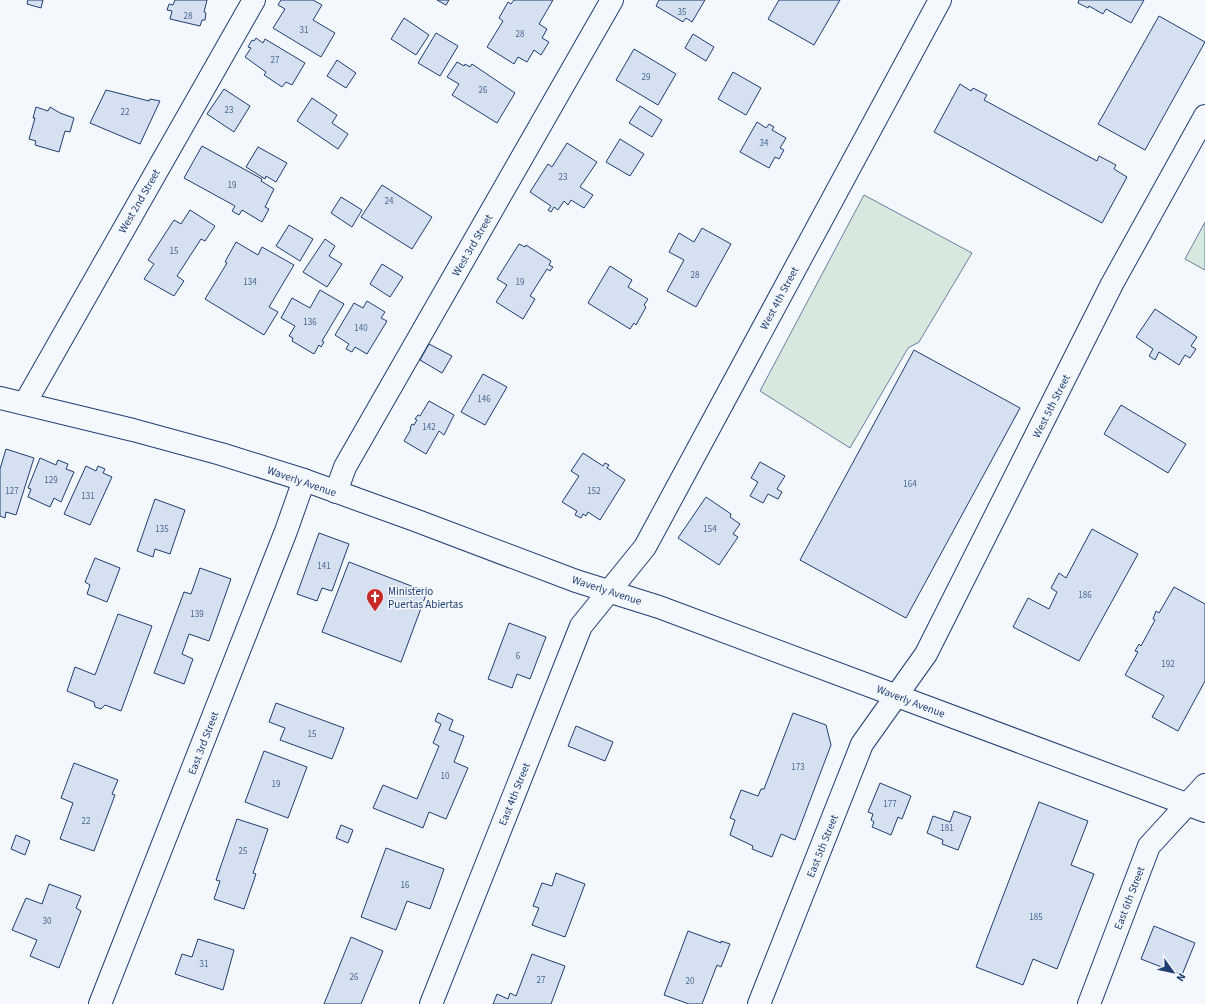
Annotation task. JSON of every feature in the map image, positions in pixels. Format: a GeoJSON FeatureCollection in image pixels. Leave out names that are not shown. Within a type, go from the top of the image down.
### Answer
{"type":"FeatureCollection","features":[{"type":"Feature","properties":{"kind":"street","name":"West 2nd Street"},"geometry":{"type":"LineString","coordinates":[[25,403],[254,0]]}},
{"type":"Feature","properties":{"kind":"street","name":"West 3rd Street"},"geometry":{"type":"LineString","coordinates":[[336,492],[345,467],[612,0]]}},
{"type":"Feature","properties":{"kind":"street","name":"West 4th Street"},"geometry":{"type":"LineString","coordinates":[[610,591],[645,547],[940,0]]}},
{"type":"Feature","properties":{"kind":"street","name":"West 5th Street"},"geometry":{"type":"LineString","coordinates":[[897,695],[926,654],[1112,284],[1205,116]]}},
{"type":"Feature","properties":{"kind":"street","name":"Waverly Avenue"},"geometry":{"type":"LineString","coordinates":[[0,398],[25,403],[214,452],[304,480],[576,580],[659,607],[1196,807]]}},
{"type":"Feature","properties":{"kind":"street","name":"East 3rd Street"},"geometry":{"type":"LineString","coordinates":[[100,1004],[287,528],[304,480]]}},
{"type":"Feature","properties":{"kind":"street","name":"East 4th Street"},"geometry":{"type":"LineString","coordinates":[[431,1004],[581,626],[610,591]]}},
{"type":"Feature","properties":{"kind":"street","name":"East 5th Street"},"geometry":{"type":"LineString","coordinates":[[759,1004],[862,744],[897,695]]}},
{"type":"Feature","properties":{"kind":"street","name":"East 6th Street"},"geometry":{"type":"LineString","coordinates":[[1089,1004],[1150,846],[1196,807],[1205,785]]}},
{"type":"Feature","properties":{"kind":"shaded area"},"geometry":{"type":"Polygon","coordinates":[[[864,195],[972,253],[919,342],[908,348],[850,448],[760,391],[864,195]]]}},
{"type":"Feature","properties":{"kind":"shaded area"},"geometry":{"type":"Polygon","coordinates":[[[1205,222],[1205,270],[1185,259],[1205,222]]]}},
{"type":"Feature","properties":{"kind":"building"},"geometry":{"type":"Polygon","coordinates":[[[28,0],[43,0],[41,8],[27,4],[28,0]]]}},
{"type":"Feature","properties":{"kind":"building"},"geometry":{"type":"Polygon","coordinates":[[[175,0],[207,0],[204,12],[206,13],[205,20],[202,20],[200,26],[170,19],[172,11],[167,10],[169,4],[173,5],[175,0]]]}},
{"type":"Feature","properties":{"kind":"building"},"geometry":{"type":"Polygon","coordinates":[[[281,0],[313,0],[322,5],[313,20],[335,33],[321,57],[273,28],[285,9],[278,5],[281,0]]]}},
{"type":"Feature","properties":{"kind":"building"},"geometry":{"type":"Polygon","coordinates":[[[437,0],[449,0],[446,5],[437,0]]]}},
{"type":"Feature","properties":{"kind":"building"},"geometry":{"type":"Polygon","coordinates":[[[514,0],[553,0],[539,24],[547,29],[542,38],[549,42],[541,55],[534,50],[527,62],[518,57],[514,64],[487,47],[503,21],[499,18],[508,2],[511,4],[514,0]]]}},
{"type":"Feature","properties":{"kind":"building"},"geometry":{"type":"Polygon","coordinates":[[[659,0],[705,0],[692,22],[686,18],[683,22],[656,6],[659,0]]]}},
{"type":"Feature","properties":{"kind":"building"},"geometry":{"type":"Polygon","coordinates":[[[779,0],[840,0],[814,45],[768,19],[779,0]]]}},
{"type":"Feature","properties":{"kind":"building"},"geometry":{"type":"Polygon","coordinates":[[[1079,0],[1144,0],[1131,23],[1106,9],[1103,14],[1089,6],[1088,8],[1078,3],[1079,0]]]}},
{"type":"Feature","properties":{"kind":"building"},"geometry":{"type":"Polygon","coordinates":[[[1159,16],[1205,42],[1145,150],[1098,124],[1159,16]]]}},
{"type":"Feature","properties":{"kind":"building"},"geometry":{"type":"Polygon","coordinates":[[[404,18],[429,35],[416,55],[391,39],[404,18]]]}},
{"type":"Feature","properties":{"kind":"building"},"geometry":{"type":"Polygon","coordinates":[[[436,33],[458,46],[440,76],[418,63],[436,33]]]}},
{"type":"Feature","properties":{"kind":"building"},"geometry":{"type":"Polygon","coordinates":[[[693,34],[714,47],[706,61],[685,48],[693,34]]]}},
{"type":"Feature","properties":{"kind":"building"},"geometry":{"type":"Polygon","coordinates":[[[256,38],[263,43],[265,39],[305,63],[292,85],[286,82],[282,87],[264,75],[266,72],[245,57],[251,48],[248,47],[252,40],[254,41],[256,38]]]}},
{"type":"Feature","properties":{"kind":"building"},"geometry":{"type":"Polygon","coordinates":[[[634,49],[676,74],[658,105],[616,80],[634,49]]]}},
{"type":"Feature","properties":{"kind":"building"},"geometry":{"type":"Polygon","coordinates":[[[337,60],[356,73],[346,88],[327,76],[337,60]]]}},
{"type":"Feature","properties":{"kind":"building"},"geometry":{"type":"Polygon","coordinates":[[[457,62],[464,66],[465,64],[470,67],[472,64],[515,93],[497,123],[452,95],[459,84],[447,77],[457,62]]]}},
{"type":"Feature","properties":{"kind":"building"},"geometry":{"type":"Polygon","coordinates":[[[733,72],[761,88],[746,115],[718,99],[733,72]]]}},
{"type":"Feature","properties":{"kind":"building"},"geometry":{"type":"Polygon","coordinates":[[[960,84],[971,91],[973,88],[987,95],[984,100],[1097,161],[1099,156],[1116,165],[1114,169],[1127,177],[1102,223],[934,132],[960,84]]]}},
{"type":"Feature","properties":{"kind":"building"},"geometry":{"type":"Polygon","coordinates":[[[224,89],[250,106],[234,132],[207,114],[224,89]]]}},
{"type":"Feature","properties":{"kind":"building"},"geometry":{"type":"Polygon","coordinates":[[[106,90],[149,101],[150,99],[160,101],[140,144],[90,123],[106,90]]]}},
{"type":"Feature","properties":{"kind":"building"},"geometry":{"type":"Polygon","coordinates":[[[312,98],[337,115],[332,123],[348,134],[338,149],[297,121],[312,98]]]}},
{"type":"Feature","properties":{"kind":"building"},"geometry":{"type":"Polygon","coordinates":[[[640,106],[662,120],[652,137],[629,123],[640,106]]]}},
{"type":"Feature","properties":{"kind":"building"},"geometry":{"type":"Polygon","coordinates":[[[36,107],[48,111],[50,107],[60,113],[74,118],[70,132],[65,131],[59,152],[35,145],[36,141],[29,139],[35,118],[33,118],[36,107]]]}},
{"type":"Feature","properties":{"kind":"building"},"geometry":{"type":"Polygon","coordinates":[[[757,122],[766,128],[769,124],[774,127],[772,130],[786,138],[780,148],[784,150],[779,159],[775,157],[769,168],[740,152],[757,122]]]}},
{"type":"Feature","properties":{"kind":"building"},"geometry":{"type":"Polygon","coordinates":[[[620,139],[644,154],[630,176],[606,162],[620,139]]]}},
{"type":"Feature","properties":{"kind":"building"},"geometry":{"type":"Polygon","coordinates":[[[567,143],[597,162],[580,187],[593,195],[584,208],[571,200],[568,205],[564,201],[558,210],[554,207],[551,212],[548,210],[551,206],[530,192],[548,164],[552,167],[567,143]]]}},
{"type":"Feature","properties":{"kind":"building"},"geometry":{"type":"Polygon","coordinates":[[[202,146],[262,179],[261,181],[274,189],[265,207],[269,209],[262,222],[242,210],[239,215],[232,211],[235,206],[184,178],[202,146]]]}},
{"type":"Feature","properties":{"kind":"building"},"geometry":{"type":"Polygon","coordinates":[[[258,147],[287,163],[276,182],[266,176],[265,179],[246,167],[258,147]]]}},
{"type":"Feature","properties":{"kind":"building"},"geometry":{"type":"Polygon","coordinates":[[[382,185],[432,217],[412,249],[361,217],[382,185]]]}},
{"type":"Feature","properties":{"kind":"building"},"geometry":{"type":"Polygon","coordinates":[[[341,197],[362,210],[352,227],[331,213],[341,197]]]}},
{"type":"Feature","properties":{"kind":"building"},"geometry":{"type":"Polygon","coordinates":[[[190,210],[215,226],[205,241],[201,239],[177,276],[184,281],[174,296],[144,279],[154,264],[148,260],[174,220],[181,224],[190,210]]]}},
{"type":"Feature","properties":{"kind":"building"},"geometry":{"type":"Polygon","coordinates":[[[289,225],[313,239],[300,261],[276,246],[289,225]]]}},
{"type":"Feature","properties":{"kind":"building"},"geometry":{"type":"Polygon","coordinates":[[[702,228],[731,244],[696,307],[667,291],[684,260],[669,252],[679,233],[694,242],[702,228]]]}},
{"type":"Feature","properties":{"kind":"building"},"geometry":{"type":"Polygon","coordinates":[[[325,239],[335,246],[329,256],[342,264],[327,287],[303,272],[325,239]]]}},
{"type":"Feature","properties":{"kind":"building"},"geometry":{"type":"Polygon","coordinates":[[[236,242],[258,255],[262,247],[294,265],[269,307],[278,312],[264,335],[205,299],[227,263],[225,262],[236,242]]]}},
{"type":"Feature","properties":{"kind":"building"},"geometry":{"type":"Polygon","coordinates":[[[519,244],[525,247],[526,245],[551,261],[549,265],[553,267],[550,271],[547,269],[530,296],[535,299],[523,319],[496,302],[507,285],[497,279],[519,244]]]}},
{"type":"Feature","properties":{"kind":"building"},"geometry":{"type":"Polygon","coordinates":[[[382,264],[403,277],[390,297],[370,284],[382,264]]]}},
{"type":"Feature","properties":{"kind":"building"},"geometry":{"type":"Polygon","coordinates":[[[610,266],[632,280],[628,287],[648,299],[644,305],[646,307],[636,325],[634,323],[630,329],[588,303],[610,266]]]}},
{"type":"Feature","properties":{"kind":"building"},"geometry":{"type":"Polygon","coordinates":[[[320,290],[344,304],[322,341],[324,342],[321,347],[319,345],[314,354],[292,341],[293,338],[289,336],[295,326],[281,318],[292,298],[310,308],[320,290]]]}},
{"type":"Feature","properties":{"kind":"building"},"geometry":{"type":"Polygon","coordinates":[[[367,301],[385,312],[381,318],[387,321],[367,354],[355,347],[352,352],[346,349],[349,344],[335,335],[354,303],[363,308],[367,301]]]}},
{"type":"Feature","properties":{"kind":"building"},"geometry":{"type":"Polygon","coordinates":[[[1155,309],[1197,337],[1191,346],[1196,349],[1190,358],[1185,355],[1179,365],[1159,352],[1155,360],[1149,356],[1153,349],[1136,337],[1155,309]]]}},
{"type":"Feature","properties":{"kind":"building"},"geometry":{"type":"Polygon","coordinates":[[[429,344],[452,356],[442,373],[420,360],[429,344]]]}},
{"type":"Feature","properties":{"kind":"building"},"geometry":{"type":"Polygon","coordinates":[[[914,350],[1020,408],[906,618],[800,560],[914,350]]]}},
{"type":"Feature","properties":{"kind":"building"},"geometry":{"type":"Polygon","coordinates":[[[483,374],[507,387],[485,425],[461,412],[483,374]]]}},
{"type":"Feature","properties":{"kind":"building"},"geometry":{"type":"Polygon","coordinates":[[[429,401],[454,415],[444,435],[439,431],[426,454],[404,441],[411,429],[412,424],[414,425],[417,420],[415,419],[418,415],[420,416],[429,401]]]}},
{"type":"Feature","properties":{"kind":"building"},"geometry":{"type":"Polygon","coordinates":[[[1121,405],[1186,444],[1168,473],[1104,434],[1121,405]]]}},
{"type":"Feature","properties":{"kind":"building"},"geometry":{"type":"Polygon","coordinates":[[[6,449],[34,458],[16,515],[6,512],[5,518],[0,516],[0,469],[6,449]]]}},
{"type":"Feature","properties":{"kind":"building"},"geometry":{"type":"Polygon","coordinates":[[[583,453],[603,466],[605,463],[609,465],[607,468],[625,480],[600,520],[588,512],[586,516],[583,514],[581,518],[575,515],[577,511],[562,502],[579,476],[571,471],[583,453]]]}},
{"type":"Feature","properties":{"kind":"building"},"geometry":{"type":"Polygon","coordinates":[[[40,458],[56,465],[58,460],[68,464],[66,469],[74,472],[61,502],[54,498],[50,507],[28,497],[31,489],[28,488],[40,458]]]}},
{"type":"Feature","properties":{"kind":"building"},"geometry":{"type":"Polygon","coordinates":[[[760,462],[785,476],[777,489],[782,492],[778,499],[768,494],[763,503],[750,496],[758,482],[751,478],[760,462]]]}},
{"type":"Feature","properties":{"kind":"building"},"geometry":{"type":"Polygon","coordinates":[[[86,466],[96,471],[98,466],[105,469],[103,473],[112,477],[90,525],[64,514],[86,466]]]}},
{"type":"Feature","properties":{"kind":"building"},"geometry":{"type":"Polygon","coordinates":[[[706,497],[731,514],[730,517],[740,524],[733,534],[738,537],[719,565],[678,538],[706,497]]]}},
{"type":"Feature","properties":{"kind":"building"},"geometry":{"type":"Polygon","coordinates":[[[155,499],[185,510],[170,554],[155,549],[153,557],[137,551],[155,499]]]}},
{"type":"Feature","properties":{"kind":"building"},"geometry":{"type":"Polygon","coordinates":[[[1092,529],[1138,554],[1079,661],[1013,627],[1028,598],[1049,609],[1057,592],[1051,588],[1059,573],[1066,578],[1092,529]]]}},
{"type":"Feature","properties":{"kind":"building"},"geometry":{"type":"Polygon","coordinates":[[[319,533],[349,544],[332,591],[322,588],[317,601],[297,594],[319,533]]]}},
{"type":"Feature","properties":{"kind":"building"},"geometry":{"type":"Polygon","coordinates":[[[95,558],[120,568],[107,602],[87,594],[90,585],[85,582],[95,558]]]}},
{"type":"Feature","properties":{"kind":"building","name":"Ministerio Puertas Abiertas"},"geometry":{"type":"Polygon","coordinates":[[[349,562],[427,592],[401,662],[322,632],[349,562]]]}},
{"type":"Feature","properties":{"kind":"building"},"geometry":{"type":"Polygon","coordinates":[[[200,568],[231,579],[209,641],[189,634],[182,654],[193,659],[184,684],[154,673],[184,592],[191,594],[200,568]]]}},
{"type":"Feature","properties":{"kind":"building"},"geometry":{"type":"Polygon","coordinates":[[[1174,587],[1205,604],[1205,681],[1178,731],[1152,717],[1164,696],[1125,675],[1138,652],[1135,651],[1139,644],[1141,646],[1155,620],[1153,619],[1156,611],[1159,613],[1174,587]]]}},
{"type":"Feature","properties":{"kind":"building"},"geometry":{"type":"Polygon","coordinates":[[[118,614],[152,626],[121,711],[105,705],[101,709],[95,707],[94,702],[67,691],[75,667],[95,675],[118,614]]]}},
{"type":"Feature","properties":{"kind":"building"},"geometry":{"type":"Polygon","coordinates":[[[509,623],[546,637],[530,679],[517,674],[512,688],[488,679],[509,623]]]}},
{"type":"Feature","properties":{"kind":"building"},"geometry":{"type":"Polygon","coordinates":[[[276,703],[344,728],[332,759],[280,740],[285,728],[269,722],[276,703]]]}},
{"type":"Feature","properties":{"kind":"building"},"geometry":{"type":"Polygon","coordinates":[[[438,713],[453,720],[449,730],[464,736],[454,762],[468,768],[446,819],[429,812],[423,828],[373,808],[383,785],[417,799],[439,746],[433,743],[441,724],[435,721],[438,713]]]}},
{"type":"Feature","properties":{"kind":"building"},"geometry":{"type":"Polygon","coordinates":[[[793,713],[826,725],[831,745],[795,840],[781,834],[772,857],[752,849],[753,846],[730,835],[735,820],[730,818],[741,790],[758,796],[761,789],[764,789],[793,713]]]}},
{"type":"Feature","properties":{"kind":"building"},"geometry":{"type":"Polygon","coordinates":[[[576,726],[613,742],[605,761],[568,746],[576,726]]]}},
{"type":"Feature","properties":{"kind":"building"},"geometry":{"type":"Polygon","coordinates":[[[264,751],[307,767],[288,818],[245,802],[264,751]]]}},
{"type":"Feature","properties":{"kind":"building"},"geometry":{"type":"Polygon","coordinates":[[[74,763],[118,780],[112,794],[115,795],[94,851],[60,839],[73,803],[61,798],[74,763]]]}},
{"type":"Feature","properties":{"kind":"building"},"geometry":{"type":"Polygon","coordinates":[[[880,783],[911,796],[902,819],[898,817],[891,835],[872,827],[874,822],[871,820],[873,814],[868,812],[880,783]]]}},
{"type":"Feature","properties":{"kind":"building"},"geometry":{"type":"Polygon","coordinates":[[[1039,802],[1088,821],[1071,865],[1094,874],[1057,969],[1033,959],[1023,985],[976,967],[1039,802]]]}},
{"type":"Feature","properties":{"kind":"building"},"geometry":{"type":"Polygon","coordinates":[[[954,811],[971,817],[958,850],[942,844],[943,840],[927,833],[933,816],[950,822],[954,811]]]}},
{"type":"Feature","properties":{"kind":"building"},"geometry":{"type":"Polygon","coordinates":[[[237,819],[268,829],[253,873],[256,874],[244,909],[214,899],[220,881],[216,880],[237,819]]]}},
{"type":"Feature","properties":{"kind":"building"},"geometry":{"type":"Polygon","coordinates":[[[341,825],[353,830],[348,843],[336,838],[341,825]]]}},
{"type":"Feature","properties":{"kind":"building"},"geometry":{"type":"Polygon","coordinates":[[[16,835],[30,841],[25,855],[11,849],[16,835]]]}},
{"type":"Feature","properties":{"kind":"building"},"geometry":{"type":"Polygon","coordinates":[[[386,848],[444,869],[430,909],[407,901],[396,930],[361,917],[386,848]]]}},
{"type":"Feature","properties":{"kind":"building"},"geometry":{"type":"Polygon","coordinates":[[[556,873],[585,884],[565,937],[532,925],[539,908],[533,906],[542,883],[552,886],[556,873]]]}},
{"type":"Feature","properties":{"kind":"building"},"geometry":{"type":"Polygon","coordinates":[[[49,884],[81,896],[76,908],[81,911],[59,968],[30,956],[37,940],[12,930],[26,898],[42,904],[49,884]]]}},
{"type":"Feature","properties":{"kind":"building"},"geometry":{"type":"Polygon","coordinates":[[[1154,926],[1195,943],[1182,975],[1141,959],[1154,926]]]}},
{"type":"Feature","properties":{"kind":"building"},"geometry":{"type":"Polygon","coordinates":[[[688,931],[721,943],[721,941],[730,944],[721,967],[717,965],[702,1004],[689,1004],[664,995],[688,931]]]}},
{"type":"Feature","properties":{"kind":"building"},"geometry":{"type":"Polygon","coordinates":[[[351,937],[383,951],[361,1004],[324,1004],[351,937]]]}},
{"type":"Feature","properties":{"kind":"building"},"geometry":{"type":"Polygon","coordinates":[[[198,939],[234,950],[223,990],[175,974],[182,954],[192,957],[198,939]]]}},
{"type":"Feature","properties":{"kind":"building"},"geometry":{"type":"Polygon","coordinates":[[[532,954],[565,966],[551,1004],[493,1004],[497,994],[508,999],[510,993],[516,996],[532,954]]]}},
{"type":"Feature","properties":{"kind":"place","name":"Ministerio Puertas Abiertas"},"geometry":{"type":"Point","coordinates":[375,612]}}]}
